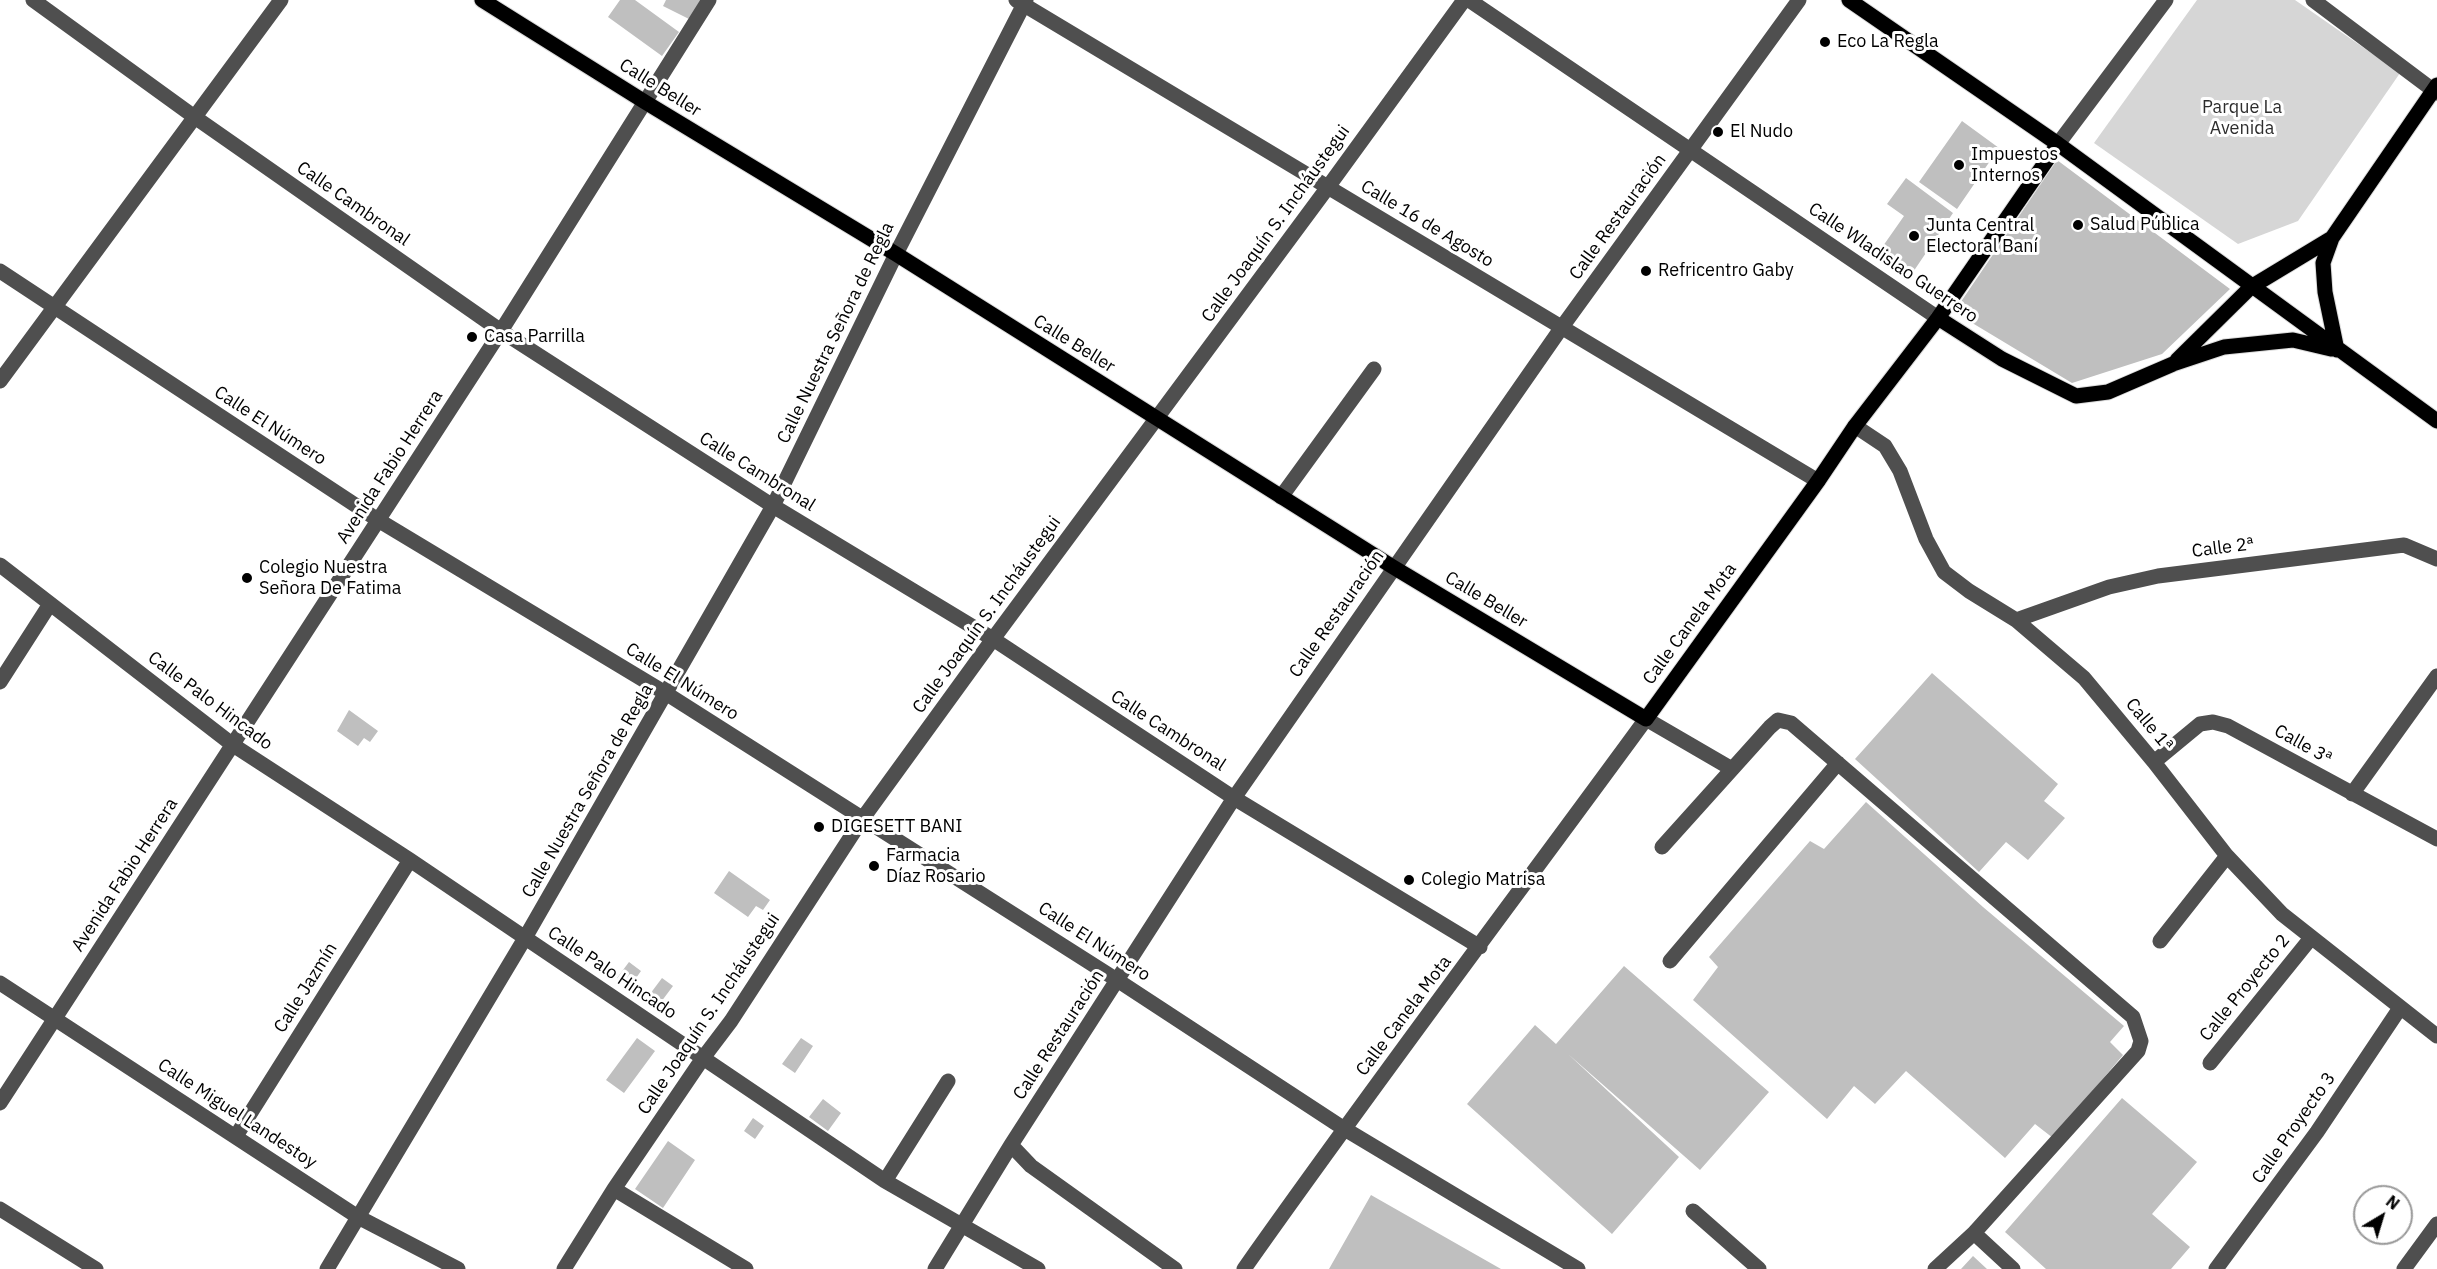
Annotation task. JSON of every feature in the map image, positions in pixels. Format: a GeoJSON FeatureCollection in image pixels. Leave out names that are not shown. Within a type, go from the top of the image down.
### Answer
{"type":"FeatureCollection","features":[{"type":"Feature","properties":{"kind":"main road","name":"Calle Beller"},"geometry":{"type":"LineString","coordinates":[[482,0],[896,254],[1393,567],[1646,719]]}},
{"type":"Feature","properties":{"kind":"main road"},"geometry":{"type":"LineString","coordinates":[[1849,0],[2058,144],[2437,421]]}},
{"type":"Feature","properties":{"kind":"main road"},"geometry":{"type":"LineString","coordinates":[[2337,350],[2325,292],[2323,262],[2332,238],[2436,89]]}},
{"type":"Feature","properties":{"kind":"main road","name":"Calle Canela Mota"},"geometry":{"type":"LineString","coordinates":[[1646,719],[1818,481],[1855,426],[1938,318],[2058,144]]}},
{"type":"Feature","properties":{"kind":"main road"},"geometry":{"type":"LineString","coordinates":[[2173,364],[2251,287],[2332,238]]}},
{"type":"Feature","properties":{"kind":"main road","name":"Calle Wladislao Guerrero"},"geometry":{"type":"LineString","coordinates":[[1938,318],[2002,359],[2076,396],[2108,392],[2173,364],[2224,347],[2293,340],[2337,350]]}},
{"type":"Feature","properties":{"kind":"street","name":"Calle Cambronal"},"geometry":{"type":"LineString","coordinates":[[33,0],[196,118],[501,331],[773,506],[993,639],[1234,798],[1480,947]]}},
{"type":"Feature","properties":{"kind":"street"},"geometry":{"type":"LineString","coordinates":[[0,381],[281,0]]}},
{"type":"Feature","properties":{"kind":"street","name":"Avenida Fabio Herrera"},"geometry":{"type":"LineString","coordinates":[[0,1103],[501,331],[708,0]]}},
{"type":"Feature","properties":{"kind":"street","name":"Calle Joaquín S. Incháustegui"},"geometry":{"type":"LineString","coordinates":[[564,1269],[614,1189],[703,1058],[731,1021],[863,818],[1464,0]]}},
{"type":"Feature","properties":{"kind":"street","name":"Calle Wladislao Guerrero"},"geometry":{"type":"LineString","coordinates":[[1469,0],[1938,318]]}},
{"type":"Feature","properties":{"kind":"street","name":"Calle Restauración"},"geometry":{"type":"LineString","coordinates":[[935,1269],[1011,1145],[1234,798],[1562,327],[1799,0]]}},
{"type":"Feature","properties":{"kind":"street","name":"Calle Canela Mota"},"geometry":{"type":"LineString","coordinates":[[2058,144],[2166,0]]}},
{"type":"Feature","properties":{"kind":"street"},"geometry":{"type":"LineString","coordinates":[[2313,0],[2436,89]]}},
{"type":"Feature","properties":{"kind":"street","name":"Calle 16 de Agosto"},"geometry":{"type":"LineString","coordinates":[[1021,1],[1818,481]]}},
{"type":"Feature","properties":{"kind":"street","name":"Calle Nuestra Señora de Regla"},"geometry":{"type":"LineString","coordinates":[[327,1269],[525,938],[773,506],[1021,1]]}},
{"type":"Feature","properties":{"kind":"street","name":"Calle El Número"},"geometry":{"type":"LineString","coordinates":[[0,270],[378,520],[667,694],[1117,980],[1344,1128],[1578,1269]]}},
{"type":"Feature","properties":{"kind":"street"},"geometry":{"type":"LineString","coordinates":[[1281,497],[1374,369]]}},
{"type":"Feature","properties":{"kind":"street","name":"Calle 1ª"},"geometry":{"type":"LineString","coordinates":[[1855,426],[1885,446],[1900,471],[1926,539],[1944,572],[1969,591],[2016,620],[2084,678],[2154,762],[2227,856],[2282,914],[2437,1036]]}},
{"type":"Feature","properties":{"kind":"street","name":"Calle 2ª"},"geometry":{"type":"LineString","coordinates":[[2016,620],[2109,586],[2158,576],[2404,545],[2437,559]]}},
{"type":"Feature","properties":{"kind":"street","name":"Calle Palo Hincado"},"geometry":{"type":"LineString","coordinates":[[0,565],[233,745],[410,860],[885,1181],[1038,1269]]}},
{"type":"Feature","properties":{"kind":"street"},"geometry":{"type":"LineString","coordinates":[[0,682],[50,604]]}},
{"type":"Feature","properties":{"kind":"street"},"geometry":{"type":"LineString","coordinates":[[2352,794],[2437,676]]}},
{"type":"Feature","properties":{"kind":"street"},"geometry":{"type":"LineString","coordinates":[[1646,719],[1732,769]]}},
{"type":"Feature","properties":{"kind":"street","name":"Calle Canela Mota"},"geometry":{"type":"LineString","coordinates":[[1244,1269],[1344,1128],[1480,947],[1646,719]]}},
{"type":"Feature","properties":{"kind":"street"},"geometry":{"type":"LineString","coordinates":[[1662,847],[1778,720],[1791,723],[2133,1017],[2141,1041],[2138,1052],[1974,1233],[1935,1269]]}},
{"type":"Feature","properties":{"kind":"street","name":"Calle 3ª"},"geometry":{"type":"LineString","coordinates":[[2154,762],[2200,724],[2213,722],[2228,726],[2437,839]]}},
{"type":"Feature","properties":{"kind":"street"},"geometry":{"type":"LineString","coordinates":[[1670,961],[1838,763]]}},
{"type":"Feature","properties":{"kind":"street"},"geometry":{"type":"LineString","coordinates":[[2160,941],[2227,856]]}},
{"type":"Feature","properties":{"kind":"street","name":"Calle Jazmín"},"geometry":{"type":"LineString","coordinates":[[236,1136],[410,860]]}},
{"type":"Feature","properties":{"kind":"street","name":"Calle Proyecto 2"},"geometry":{"type":"LineString","coordinates":[[2210,1063],[2311,938]]}},
{"type":"Feature","properties":{"kind":"street","name":"Calle Miguel Landestoy"},"geometry":{"type":"LineString","coordinates":[[0,983],[358,1217],[458,1269]]}},
{"type":"Feature","properties":{"kind":"street","name":"Calle Proyecto 3"},"geometry":{"type":"LineString","coordinates":[[2216,1269],[2317,1132],[2400,1008]]}},
{"type":"Feature","properties":{"kind":"street"},"geometry":{"type":"LineString","coordinates":[[885,1181],[948,1081]]}},
{"type":"Feature","properties":{"kind":"street"},"geometry":{"type":"LineString","coordinates":[[1011,1145],[1031,1166],[1175,1269]]}},
{"type":"Feature","properties":{"kind":"street"},"geometry":{"type":"LineString","coordinates":[[614,1189],[746,1269]]}},
{"type":"Feature","properties":{"kind":"street"},"geometry":{"type":"LineString","coordinates":[[0,1209],[96,1269]]}},
{"type":"Feature","properties":{"kind":"street"},"geometry":{"type":"LineString","coordinates":[[1693,1211],[1759,1269]]}},
{"type":"Feature","properties":{"kind":"street"},"geometry":{"type":"LineString","coordinates":[[2404,1269],[2437,1224]]}},
{"type":"Feature","properties":{"kind":"street"},"geometry":{"type":"LineString","coordinates":[[1974,1233],[2013,1269]]}},
{"type":"Feature","properties":{"kind":"green space","name":"Parque La Avenida"},"geometry":{"type":"Polygon","coordinates":[[[2197,0],[2295,0],[2400,73],[2298,221],[2238,244],[2094,143],[2197,0]]]}},
{"type":"Feature","properties":{"kind":"building"},"geometry":{"type":"Polygon","coordinates":[[[620,0],[635,0],[679,32],[662,56],[608,17],[620,0]]]}},
{"type":"Feature","properties":{"kind":"building"},"geometry":{"type":"Polygon","coordinates":[[[666,0],[704,0],[693,21],[663,6],[666,0]]]}},
{"type":"Feature","properties":{"kind":"building","name":"Impuestos Internos"},"geometry":{"type":"Polygon","coordinates":[[[1962,121],[1999,148],[1957,209],[1919,182],[1962,121]]]}},
{"type":"Feature","properties":{"kind":"building","name":"Salud Pública"},"geometry":{"type":"Polygon","coordinates":[[[2057,160],[2230,289],[2162,354],[2072,383],[1954,312],[2057,160]]]}},
{"type":"Feature","properties":{"kind":"building","name":"Junta Central Electoral Baní"},"geometry":{"type":"Polygon","coordinates":[[[1906,178],[1953,213],[1909,278],[1876,256],[1904,216],[1887,204],[1906,178]]]}},
{"type":"Feature","properties":{"kind":"building"},"geometry":{"type":"Polygon","coordinates":[[[1932,673],[2058,784],[2044,801],[2065,818],[2028,860],[2006,842],[1979,872],[1855,759],[1932,673]]]}},
{"type":"Feature","properties":{"kind":"building"},"geometry":{"type":"Polygon","coordinates":[[[349,710],[378,731],[370,742],[364,738],[358,746],[337,731],[349,710]]]}},
{"type":"Feature","properties":{"kind":"building"},"geometry":{"type":"Polygon","coordinates":[[[1866,802],[1983,907],[2124,1026],[2110,1042],[2123,1055],[2053,1138],[2035,1124],[2005,1158],[1906,1071],[1875,1104],[1854,1086],[1827,1119],[1693,1000],[1718,967],[1709,957],[1810,841],[1824,849],[1866,802]]]}},
{"type":"Feature","properties":{"kind":"building"},"geometry":{"type":"Polygon","coordinates":[[[729,871],[770,900],[763,910],[756,906],[748,917],[714,893],[729,871]]]}},
{"type":"Feature","properties":{"kind":"building"},"geometry":{"type":"Polygon","coordinates":[[[629,962],[641,971],[629,988],[617,978],[629,962]]]}},
{"type":"Feature","properties":{"kind":"building"},"geometry":{"type":"Polygon","coordinates":[[[1624,966],[1769,1092],[1700,1170],[1568,1054],[1679,1157],[1612,1234],[1467,1104],[1535,1025],[1556,1044],[1624,966]]]}},
{"type":"Feature","properties":{"kind":"building"},"geometry":{"type":"Polygon","coordinates":[[[662,978],[673,986],[661,1002],[650,994],[662,978]]]}},
{"type":"Feature","properties":{"kind":"building"},"geometry":{"type":"Polygon","coordinates":[[[637,1038],[655,1051],[624,1093],[606,1080],[637,1038]]]}},
{"type":"Feature","properties":{"kind":"building"},"geometry":{"type":"Polygon","coordinates":[[[801,1038],[813,1046],[795,1073],[782,1064],[801,1038]]]}},
{"type":"Feature","properties":{"kind":"building"},"geometry":{"type":"Polygon","coordinates":[[[2122,1098],[2197,1162],[2152,1214],[2190,1247],[2171,1269],[2046,1269],[2005,1232],[2122,1098]]]}},
{"type":"Feature","properties":{"kind":"building"},"geometry":{"type":"Polygon","coordinates":[[[823,1099],[841,1113],[828,1131],[809,1117],[823,1099]]]}},
{"type":"Feature","properties":{"kind":"building"},"geometry":{"type":"Polygon","coordinates":[[[753,1118],[764,1126],[755,1139],[744,1131],[753,1118]]]}},
{"type":"Feature","properties":{"kind":"building"},"geometry":{"type":"Polygon","coordinates":[[[668,1141],[695,1160],[663,1208],[635,1189],[668,1141]]]}},
{"type":"Feature","properties":{"kind":"building"},"geometry":{"type":"Polygon","coordinates":[[[1371,1195],[1501,1269],[1329,1269],[1371,1195]]]}},
{"type":"Feature","properties":{"kind":"building"},"geometry":{"type":"Polygon","coordinates":[[[1973,1256],[1987,1269],[1961,1269],[1973,1256]]]}},
{"type":"Feature","properties":{"kind":"place","name":"Eco La Regla"},"geometry":{"type":"Point","coordinates":[1825,42]}},
{"type":"Feature","properties":{"kind":"place","name":"El Nudo"},"geometry":{"type":"Point","coordinates":[1718,132]}},
{"type":"Feature","properties":{"kind":"place","name":"Impuestos Internos"},"geometry":{"type":"Point","coordinates":[1959,165]}},
{"type":"Feature","properties":{"kind":"place","name":"Salud Pública"},"geometry":{"type":"Point","coordinates":[2078,225]}},
{"type":"Feature","properties":{"kind":"place","name":"Junta Central Electoral Baní"},"geometry":{"type":"Point","coordinates":[1914,236]}},
{"type":"Feature","properties":{"kind":"place","name":"Refricentro Gaby"},"geometry":{"type":"Point","coordinates":[1646,271]}},
{"type":"Feature","properties":{"kind":"place","name":"Casa Parrilla"},"geometry":{"type":"Point","coordinates":[472,337]}},
{"type":"Feature","properties":{"kind":"place","name":"Colegio Nuestra Señora De Fatima"},"geometry":{"type":"Point","coordinates":[247,578]}},
{"type":"Feature","properties":{"kind":"place","name":"DIGESETT BANI"},"geometry":{"type":"Point","coordinates":[819,827]}},
{"type":"Feature","properties":{"kind":"place","name":"Farmacia Díaz Rosario"},"geometry":{"type":"Point","coordinates":[874,866]}},
{"type":"Feature","properties":{"kind":"place","name":"Colegio Matrisa"},"geometry":{"type":"Point","coordinates":[1409,880]}}]}
